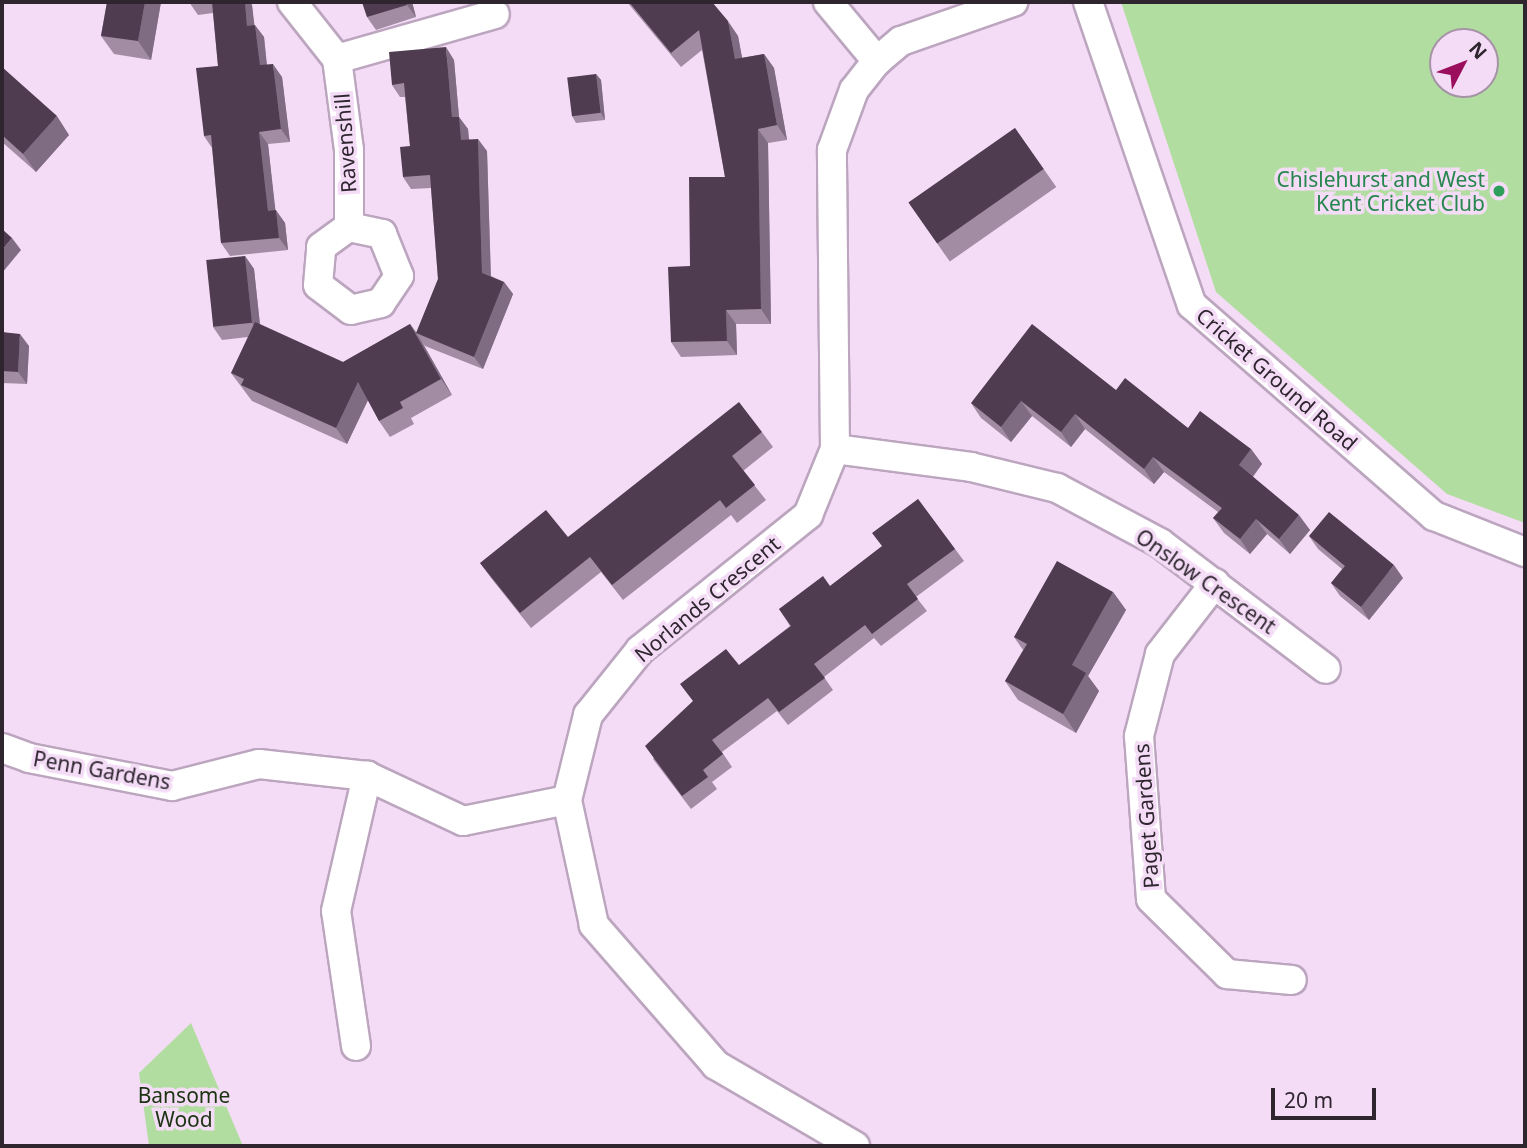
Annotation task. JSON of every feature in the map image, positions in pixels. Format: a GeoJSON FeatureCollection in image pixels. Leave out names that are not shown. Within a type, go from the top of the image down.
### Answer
{"type":"FeatureCollection","features":[{"type":"Feature","properties":{"kind":"street"},"geometry":{"type":"LineString","coordinates":[[292,2],[337,59],[495,14]]}},
{"type":"Feature","properties":{"kind":"street"},"geometry":{"type":"LineString","coordinates":[[828,2],[877,61]]}},
{"type":"Feature","properties":{"kind":"street","name":"Norlands Crescent"},"geometry":{"type":"LineString","coordinates":[[855,1146],[716,1065],[594,925],[567,800],[588,715],[640,650],[808,516],[835,449],[832,150],[855,90],[877,61],[901,41],[1013,2]]}},
{"type":"Feature","properties":{"kind":"street","name":"Cricket Ground Road"},"geometry":{"type":"LineString","coordinates":[[1088,2],[1192,305],[1434,516],[1525,552]]}},
{"type":"Feature","properties":{"kind":"street","name":"Ravenshill"},"geometry":{"type":"LineString","coordinates":[[337,59],[349,150],[349,226]]}},
{"type":"Feature","properties":{"kind":"street","name":"Onslow Crescent"},"geometry":{"type":"LineString","coordinates":[[835,449],[971,467],[1057,488],[1160,543],[1326,669]]}},
{"type":"Feature","properties":{"kind":"street","name":"Paget Gardens"},"geometry":{"type":"LineString","coordinates":[[1215,583],[1160,654],[1139,736],[1151,898],[1227,974],[1292,980]]}},
{"type":"Feature","properties":{"kind":"street","name":"Penn Gardens"},"geometry":{"type":"LineString","coordinates":[[2,748],[29,758],[172,786],[258,764],[367,776],[463,821],[567,800]]}},
{"type":"Feature","properties":{"kind":"street"},"geometry":{"type":"LineString","coordinates":[[356,1046],[336,911],[367,776]]}},
{"type":"Feature","properties":{"kind":"green space"},"geometry":{"type":"Polygon","coordinates":[[[1121,2],[1525,2],[1525,523],[1447,494],[1216,292],[1121,2]]]}},
{"type":"Feature","properties":{"kind":"green space","name":"Bansome Wood"},"geometry":{"type":"Polygon","coordinates":[[[191,1023],[243,1146],[149,1146],[139,1073],[191,1023]]]}},
{"type":"Feature","properties":{"kind":"building"},"geometry":{"type":"Polygon","coordinates":[[[107,2],[145,2],[138,41],[101,36],[107,2]]]}},
{"type":"Feature","properties":{"kind":"building"},"geometry":{"type":"Polygon","coordinates":[[[212,2],[245,2],[247,26],[255,25],[260,65],[273,64],[281,129],[259,132],[268,211],[276,210],[279,238],[221,243],[211,135],[204,136],[196,68],[218,66],[212,2]]]}},
{"type":"Feature","properties":{"kind":"building"},"geometry":{"type":"Polygon","coordinates":[[[362,2],[406,2],[407,5],[367,17],[362,2]]]}},
{"type":"Feature","properties":{"kind":"building"},"geometry":{"type":"Polygon","coordinates":[[[629,2],[712,2],[728,21],[735,59],[764,54],[777,125],[758,129],[761,309],[726,310],[727,341],[671,342],[668,267],[690,266],[689,177],[725,177],[699,30],[671,53],[629,2]]]}},
{"type":"Feature","properties":{"kind":"building"},"geometry":{"type":"Polygon","coordinates":[[[446,47],[452,117],[459,117],[461,140],[478,139],[482,273],[504,282],[474,357],[416,333],[438,279],[430,175],[403,177],[400,147],[410,146],[404,83],[392,85],[389,52],[446,47]]]}},
{"type":"Feature","properties":{"kind":"building"},"geometry":{"type":"Polygon","coordinates":[[[2,67],[57,116],[23,154],[2,135],[2,67]]]}},
{"type":"Feature","properties":{"kind":"building"},"geometry":{"type":"Polygon","coordinates":[[[596,74],[601,113],[572,116],[567,78],[596,74]]]}},
{"type":"Feature","properties":{"kind":"building"},"geometry":{"type":"Polygon","coordinates":[[[1015,128],[1044,169],[937,244],[909,203],[1015,128]]]}},
{"type":"Feature","properties":{"kind":"building"},"geometry":{"type":"Polygon","coordinates":[[[2,229],[12,238],[2,250],[2,229]]]}},
{"type":"Feature","properties":{"kind":"building"},"geometry":{"type":"Polygon","coordinates":[[[245,256],[252,323],[213,327],[206,260],[245,256]]]}},
{"type":"Feature","properties":{"kind":"building"},"geometry":{"type":"Polygon","coordinates":[[[255,322],[343,362],[410,324],[441,379],[400,402],[403,408],[379,421],[358,382],[336,428],[241,385],[244,379],[231,373],[255,322]]]}},
{"type":"Feature","properties":{"kind":"building"},"geometry":{"type":"Polygon","coordinates":[[[1032,324],[1116,390],[1125,378],[1188,428],[1200,411],[1251,449],[1239,465],[1299,515],[1279,539],[1256,519],[1240,539],[1213,518],[1222,508],[1153,457],[1144,469],[1075,414],[1061,432],[1021,401],[1001,427],[971,403],[1032,324]]]}},
{"type":"Feature","properties":{"kind":"building"},"geometry":{"type":"Polygon","coordinates":[[[2,332],[20,334],[18,372],[2,371],[2,332]]]}},
{"type":"Feature","properties":{"kind":"building"},"geometry":{"type":"Polygon","coordinates":[[[739,402],[762,432],[732,456],[755,485],[726,508],[720,500],[612,585],[590,557],[520,613],[480,563],[546,510],[568,537],[739,402]]]}},
{"type":"Feature","properties":{"kind":"building"},"geometry":{"type":"Polygon","coordinates":[[[918,499],[955,549],[907,584],[918,599],[872,634],[865,625],[814,664],[825,678],[779,712],[768,698],[712,740],[723,754],[703,770],[708,777],[682,796],[645,746],[693,701],[680,684],[726,649],[739,665],[791,626],[779,609],[823,576],[830,586],[882,546],[872,533],[918,499]]]}},
{"type":"Feature","properties":{"kind":"building"},"geometry":{"type":"Polygon","coordinates":[[[1329,512],[1394,565],[1361,607],[1331,583],[1345,566],[1309,536],[1329,512]]]}},
{"type":"Feature","properties":{"kind":"building"},"geometry":{"type":"Polygon","coordinates":[[[1057,561],[1113,592],[1072,665],[1086,673],[1063,714],[1005,681],[1027,644],[1014,637],[1057,561]]]}},
{"type":"Feature","properties":{"kind":"place","name":"Chislehurst and West Kent Cricket Club"},"geometry":{"type":"Point","coordinates":[1499,191]}}]}
